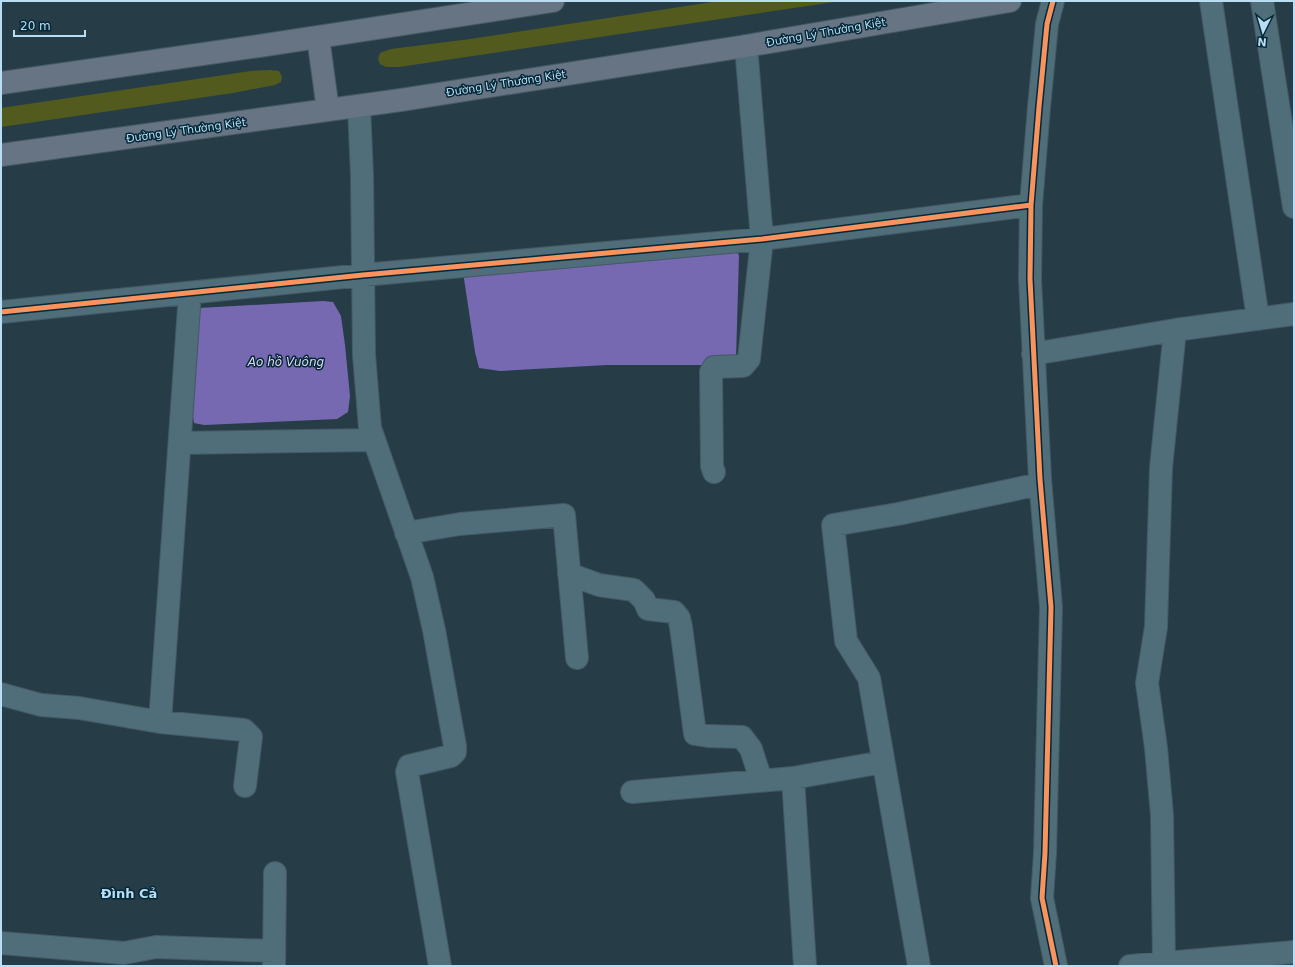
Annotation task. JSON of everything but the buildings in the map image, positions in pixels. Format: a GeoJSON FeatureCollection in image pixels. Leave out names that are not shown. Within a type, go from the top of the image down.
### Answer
{"type":"FeatureCollection","features":[{"type":"Feature","properties":{"kind":"main road"},"geometry":{"type":"LineString","coordinates":[[1,83],[553,1]]}},
{"type":"Feature","properties":{"kind":"main road","name":"Đường Lý Thường Kiệt"},"geometry":{"type":"LineString","coordinates":[[1,155],[359,106],[746,46],[1010,1]]}},
{"type":"Feature","properties":{"kind":"main road"},"geometry":{"type":"LineString","coordinates":[[318,37],[328,110]]}},
{"type":"Feature","properties":{"kind":"street"},"geometry":{"type":"LineString","coordinates":[[1053,1],[1046,32],[1032,205],[1030,279],[1032,354],[1040,484],[1051,607],[1045,853],[1042,898],[1056,966]]}},
{"type":"Feature","properties":{"kind":"street"},"geometry":{"type":"LineString","coordinates":[[1211,1],[1258,319]]}},
{"type":"Feature","properties":{"kind":"street"},"geometry":{"type":"LineString","coordinates":[[1262,1],[1294,207]]}},
{"type":"Feature","properties":{"kind":"street"},"geometry":{"type":"LineString","coordinates":[[714,472],[712,466],[711,372],[714,367],[743,366],[749,359],[762,239],[746,46]]}},
{"type":"Feature","properties":{"kind":"street"},"geometry":{"type":"LineString","coordinates":[[359,106],[362,176],[364,355],[370,428],[424,584],[455,746],[454,752],[451,756],[409,766],[407,772],[440,966]]}},
{"type":"Feature","properties":{"kind":"street"},"geometry":{"type":"LineString","coordinates":[[1,312],[363,275],[762,239],[1032,205]]}},
{"type":"Feature","properties":{"kind":"street"},"geometry":{"type":"LineString","coordinates":[[160,722],[190,293]]}},
{"type":"Feature","properties":{"kind":"street"},"geometry":{"type":"LineString","coordinates":[[1032,354],[1175,330],[1294,314]]}},
{"type":"Feature","properties":{"kind":"street"},"geometry":{"type":"LineString","coordinates":[[1164,963],[1162,815],[1156,748],[1147,683],[1156,627],[1161,468],[1175,330]]}},
{"type":"Feature","properties":{"kind":"street"},"geometry":{"type":"LineString","coordinates":[[180,444],[374,440]]}},
{"type":"Feature","properties":{"kind":"street"},"geometry":{"type":"LineString","coordinates":[[919,966],[869,678],[846,641],[833,525],[898,514],[1040,484]]}},
{"type":"Feature","properties":{"kind":"street"},"geometry":{"type":"LineString","coordinates":[[406,533],[460,524],[564,515],[577,658]]}},
{"type":"Feature","properties":{"kind":"street"},"geometry":{"type":"LineString","coordinates":[[570,574],[599,585],[634,590],[644,600],[648,609],[674,612],[679,618],[681,627],[695,734],[742,737],[751,749],[761,780]]}},
{"type":"Feature","properties":{"kind":"street"},"geometry":{"type":"LineString","coordinates":[[1,694],[41,705],[79,708],[160,722],[244,730],[251,737],[245,786]]}},
{"type":"Feature","properties":{"kind":"street"},"geometry":{"type":"LineString","coordinates":[[632,792],[793,778],[883,762]]}},
{"type":"Feature","properties":{"kind":"street"},"geometry":{"type":"LineString","coordinates":[[793,778],[805,966]]}},
{"type":"Feature","properties":{"kind":"street"},"geometry":{"type":"LineString","coordinates":[[1,943],[124,952],[156,947],[274,959],[275,873]]}},
{"type":"Feature","properties":{"kind":"street"},"geometry":{"type":"LineString","coordinates":[[1130,966],[1294,952]]}},
{"type":"Feature","properties":{"kind":"green space"},"geometry":{"type":"Polygon","coordinates":[[[719,1],[841,1],[399,67],[386,67],[380,64],[378,59],[380,53],[391,49],[470,39],[719,1]]]}},
{"type":"Feature","properties":{"kind":"green space"},"geometry":{"type":"Polygon","coordinates":[[[251,71],[279,71],[282,77],[281,82],[275,85],[233,93],[1,127],[1,108],[251,71]]]}},
{"type":"Feature","properties":{"kind":"water"},"geometry":{"type":"Polygon","coordinates":[[[734,240],[739,256],[736,359],[719,365],[607,365],[500,371],[479,368],[475,352],[463,272],[734,240]]]}},
{"type":"Feature","properties":{"kind":"water","name":"Ao hồ Vuông"},"geometry":{"type":"Polygon","coordinates":[[[323,301],[333,302],[341,316],[350,396],[348,412],[337,419],[204,425],[194,423],[191,404],[196,369],[199,308],[323,301]]]}},
{"type":"Feature","properties":{"kind":"cycle path"},"geometry":{"type":"LineString","coordinates":[[1053,1],[1047,24],[1039,107],[1031,205],[1030,279],[1040,479],[1051,607],[1045,853],[1042,898],[1056,966]]}},
{"type":"Feature","properties":{"kind":"cycle path"},"geometry":{"type":"LineString","coordinates":[[1,312],[363,275],[762,239],[1031,205]]}},
{"type":"Feature","properties":{"kind":"district","name":"Đình Cả"},"geometry":{"type":"Point","coordinates":[129,893]}}]}
